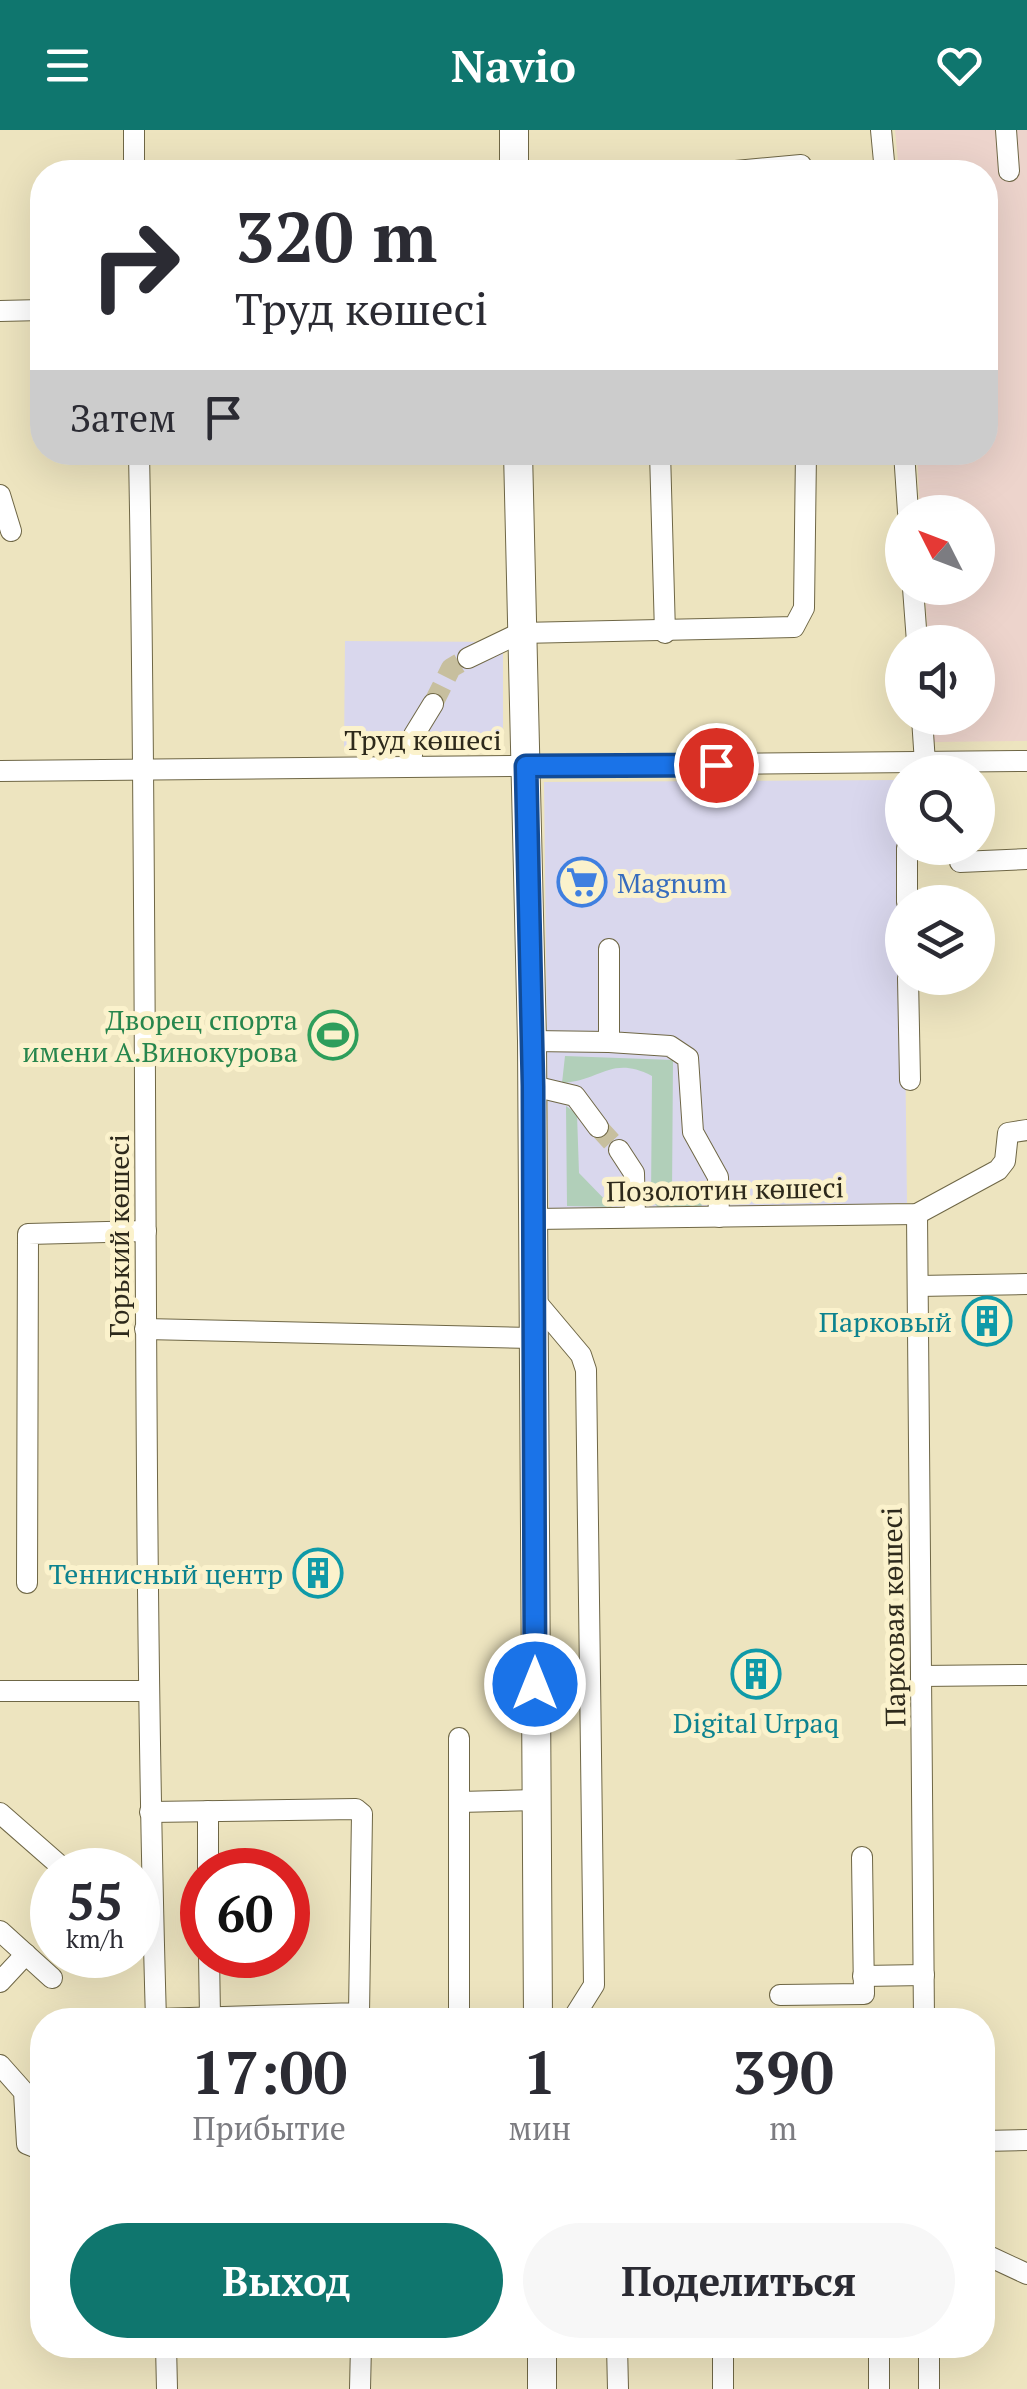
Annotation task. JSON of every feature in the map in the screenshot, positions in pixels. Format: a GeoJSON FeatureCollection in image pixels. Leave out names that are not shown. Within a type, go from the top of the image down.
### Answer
{"type":"FeatureCollection","features":[{"type":"Feature","properties":{"kind":"main road"},"geometry":{"type":"LineString","coordinates":[[514,130],[514,160]]}},
{"type":"Feature","properties":{"kind":"main road"},"geometry":{"type":"LineString","coordinates":[[518,465],[533,1086],[538,2008]]}},
{"type":"Feature","properties":{"kind":"main road"},"geometry":{"type":"LineString","coordinates":[[542,2358],[542,2389]]}},
{"type":"Feature","properties":{"kind":"street"},"geometry":{"type":"LineString","coordinates":[[134,130],[134,160]]}},
{"type":"Feature","properties":{"kind":"street"},"geometry":{"type":"LineString","coordinates":[[881,130],[883,160]]}},
{"type":"Feature","properties":{"kind":"street"},"geometry":{"type":"LineString","coordinates":[[1006,130],[1008,171]]}},
{"type":"Feature","properties":{"kind":"street"},"geometry":{"type":"LineString","coordinates":[[0,311],[30,310]]}},
{"type":"Feature","properties":{"kind":"street","name":"Горький көшесі"},"geometry":{"type":"LineString","coordinates":[[139,465],[145,769],[148,1848]]}},
{"type":"Feature","properties":{"kind":"street"},"geometry":{"type":"LineString","coordinates":[[660,465],[665,633]]}},
{"type":"Feature","properties":{"kind":"street"},"geometry":{"type":"LineString","coordinates":[[468,658],[520,633],[787,629],[800,622],[804,608],[806,465]]}},
{"type":"Feature","properties":{"kind":"street"},"geometry":{"type":"LineString","coordinates":[[905,465],[907,495]]}},
{"type":"Feature","properties":{"kind":"street"},"geometry":{"type":"LineString","coordinates":[[0,495],[11,530]]}},
{"type":"Feature","properties":{"kind":"street"},"geometry":{"type":"LineString","coordinates":[[410,766],[414,735],[433,704]]}},
{"type":"Feature","properties":{"kind":"street","name":"Труд көшесі"},"geometry":{"type":"LineString","coordinates":[[995,762],[1027,761]]}},
{"type":"Feature","properties":{"kind":"street","name":"Труд көшесі"},"geometry":{"type":"LineString","coordinates":[[0,771],[885,766]]}},
{"type":"Feature","properties":{"kind":"street"},"geometry":{"type":"LineString","coordinates":[[995,860],[1027,859]]}},
{"type":"Feature","properties":{"kind":"street"},"geometry":{"type":"LineString","coordinates":[[609,949],[609,1042]]}},
{"type":"Feature","properties":{"kind":"street"},"geometry":{"type":"LineString","coordinates":[[908,995],[910,1080]]}},
{"type":"Feature","properties":{"kind":"street"},"geometry":{"type":"LineString","coordinates":[[532,1041],[670,1046],[688,1058],[693,1132],[718,1177],[719,1217]]}},
{"type":"Feature","properties":{"kind":"street"},"geometry":{"type":"LineString","coordinates":[[533,1086],[575,1096],[598,1127]]}},
{"type":"Feature","properties":{"kind":"street"},"geometry":{"type":"LineString","coordinates":[[917,1214],[998,1170],[1008,1133],[1027,1130]]}},
{"type":"Feature","properties":{"kind":"street"},"geometry":{"type":"LineString","coordinates":[[620,1150],[634,1174],[635,1217]]}},
{"type":"Feature","properties":{"kind":"street","name":"Позолотин көшесі"},"geometry":{"type":"LineString","coordinates":[[534,1218],[917,1214]]}},
{"type":"Feature","properties":{"kind":"street","name":"Парковая көшесі"},"geometry":{"type":"LineString","coordinates":[[917,1214],[924,2008]]}},
{"type":"Feature","properties":{"kind":"street"},"geometry":{"type":"LineString","coordinates":[[27,1583],[28,1234],[146,1231]]}},
{"type":"Feature","properties":{"kind":"street"},"geometry":{"type":"LineString","coordinates":[[918,1286],[1027,1284]]}},
{"type":"Feature","properties":{"kind":"street"},"geometry":{"type":"LineString","coordinates":[[533,1298],[585,1365],[594,1985],[580,2008]]}},
{"type":"Feature","properties":{"kind":"street"},"geometry":{"type":"LineString","coordinates":[[146,1329],[532,1338]]}},
{"type":"Feature","properties":{"kind":"street"},"geometry":{"type":"LineString","coordinates":[[921,1676],[1027,1676]]}},
{"type":"Feature","properties":{"kind":"street"},"geometry":{"type":"LineString","coordinates":[[0,1691],[148,1691]]}},
{"type":"Feature","properties":{"kind":"street"},"geometry":{"type":"LineString","coordinates":[[459,1738],[459,2008]]}},
{"type":"Feature","properties":{"kind":"street"},"geometry":{"type":"LineString","coordinates":[[459,1802],[534,1800]]}},
{"type":"Feature","properties":{"kind":"street"},"geometry":{"type":"LineString","coordinates":[[150,1812],[356,1809],[362,1814],[359,2008]]}},
{"type":"Feature","properties":{"kind":"street"},"geometry":{"type":"LineString","coordinates":[[208,1811],[208,1848]]}},
{"type":"Feature","properties":{"kind":"street"},"geometry":{"type":"LineString","coordinates":[[0,1813],[40,1848]]}},
{"type":"Feature","properties":{"kind":"street"},"geometry":{"type":"LineString","coordinates":[[780,1995],[864,1994],[862,1857]]}},
{"type":"Feature","properties":{"kind":"street"},"geometry":{"type":"LineString","coordinates":[[0,1931],[30,1958]]}},
{"type":"Feature","properties":{"kind":"street"},"geometry":{"type":"LineString","coordinates":[[0,1982],[26,1954]]}},
{"type":"Feature","properties":{"kind":"street"},"geometry":{"type":"LineString","coordinates":[[863,1976],[924,1975]]}},
{"type":"Feature","properties":{"kind":"street","name":"Горький көшесі"},"geometry":{"type":"LineString","coordinates":[[152,1978],[155,2008]]}},
{"type":"Feature","properties":{"kind":"street"},"geometry":{"type":"LineString","coordinates":[[209,1978],[210,2008]]}},
{"type":"Feature","properties":{"kind":"street"},"geometry":{"type":"LineString","coordinates":[[0,2065],[22,2086],[25,2139],[30,2143]]}},
{"type":"Feature","properties":{"kind":"street"},"geometry":{"type":"LineString","coordinates":[[995,2141],[1027,2140]]}},
{"type":"Feature","properties":{"kind":"street"},"geometry":{"type":"LineString","coordinates":[[995,2259],[1027,2274]]}},
{"type":"Feature","properties":{"kind":"street"},"geometry":{"type":"LineString","coordinates":[[166,2358],[166,2389]]}},
{"type":"Feature","properties":{"kind":"street"},"geometry":{"type":"LineString","coordinates":[[360,2358],[360,2389]]}},
{"type":"Feature","properties":{"kind":"street"},"geometry":{"type":"LineString","coordinates":[[617,2358],[618,2389]]}},
{"type":"Feature","properties":{"kind":"street"},"geometry":{"type":"LineString","coordinates":[[723,2358],[723,2389]]}},
{"type":"Feature","properties":{"kind":"street"},"geometry":{"type":"LineString","coordinates":[[878,2358],[879,2389]]}},
{"type":"Feature","properties":{"kind":"street"},"geometry":{"type":"LineString","coordinates":[[928,2358],[929,2389]]}},
{"type":"Feature","properties":{"kind":"shaded area"},"geometry":{"type":"Polygon","coordinates":[[[895,130],[1027,130],[1027,741],[934,742],[933,735],[995,735],[995,625],[927,625],[926,605],[995,605],[995,495],[919,495],[918,465],[998,465],[998,160],[898,160],[895,130]]]}},
{"type":"Feature","properties":{"kind":"shaded area"},"geometry":{"type":"Polygon","coordinates":[[[345,641],[503,642],[503,752],[344,751],[345,641]]]}},
{"type":"Feature","properties":{"kind":"shaded area"},"geometry":{"type":"Polygon","coordinates":[[[885,780],[885,865],[903,865],[903,885],[885,885],[885,995],[905,995],[907,1203],[549,1211],[544,782],[885,780]]]}},
{"type":"Feature","properties":{"kind":"green space"},"geometry":{"type":"Polygon","coordinates":[[[565,1056],[673,1060],[672,1193],[700,1191],[702,1209],[660,1210],[651,1199],[652,1076],[616,1068],[562,1083],[565,1056]]]}},
{"type":"Feature","properties":{"kind":"green space"},"geometry":{"type":"Polygon","coordinates":[[[566,1106],[577,1114],[579,1173],[612,1207],[567,1206],[566,1106]]]}},
{"type":"Feature","properties":{"kind":"tunnel"},"geometry":{"type":"LineString","coordinates":[[433,704],[451,668],[468,658]]}},
{"type":"Feature","properties":{"kind":"tunnel"},"geometry":{"type":"LineString","coordinates":[[598,1127],[619,1150]]}},
{"type":"Feature","properties":{"kind":"place","name":"Magnum"},"geometry":{"type":"Point","coordinates":[582,882]}},
{"type":"Feature","properties":{"kind":"place","name":"Дворец спорта имени А.Винокурова"},"geometry":{"type":"Point","coordinates":[333,1035]}},
{"type":"Feature","properties":{"kind":"place","name":"Парковый"},"geometry":{"type":"Point","coordinates":[987,1321]}},
{"type":"Feature","properties":{"kind":"place","name":"Теннисный центр"},"geometry":{"type":"Point","coordinates":[318,1573]}},
{"type":"Feature","properties":{"kind":"place","name":"Digital Urpaq"},"geometry":{"type":"Point","coordinates":[756,1674]}},
{"type":"Feature","properties":{"kind":"route"},"geometry":{"type":"LineString","coordinates":[[535,1684],[533,1086],[526,766],[716,765]]}}]}
